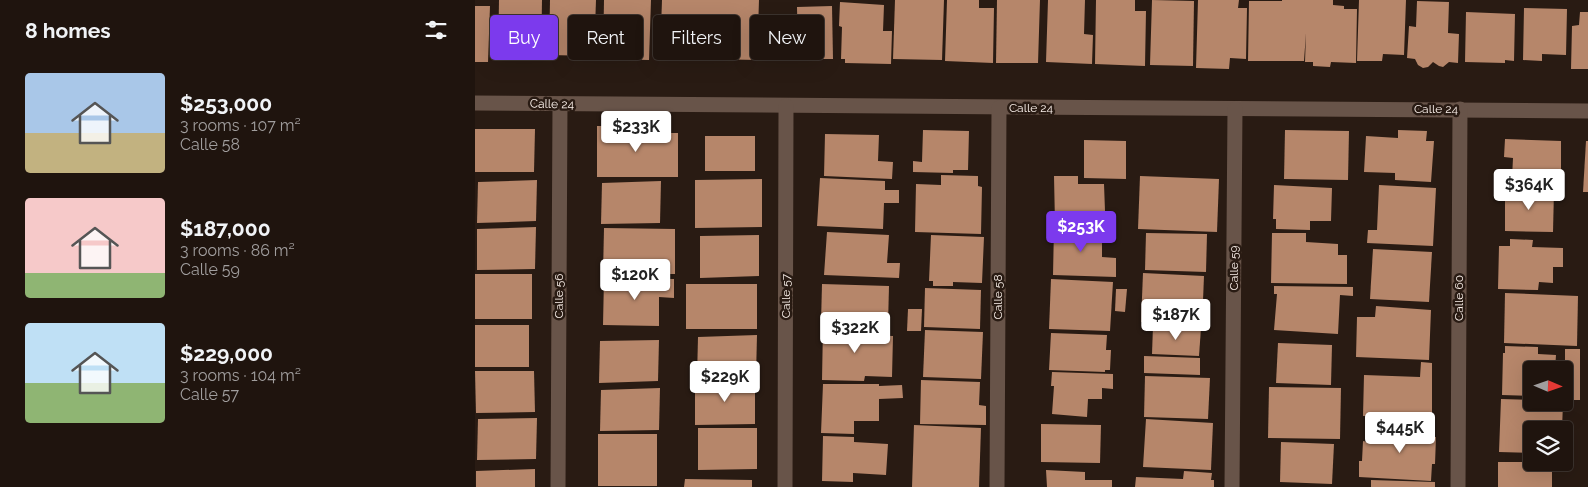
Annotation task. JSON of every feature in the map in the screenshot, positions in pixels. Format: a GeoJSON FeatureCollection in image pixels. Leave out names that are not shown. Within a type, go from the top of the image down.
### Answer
{"type":"FeatureCollection","features":[{"type":"Feature","properties":{"kind":"street","name":"Calle 24"},"geometry":{"type":"LineString","coordinates":[[475,103],[999,108],[1588,110]]}},
{"type":"Feature","properties":{"kind":"street","name":"Calle 56"},"geometry":{"type":"LineString","coordinates":[[558,487],[560,104]]}},
{"type":"Feature","properties":{"kind":"street","name":"Calle 57"},"geometry":{"type":"LineString","coordinates":[[785,487],[786,106]]}},
{"type":"Feature","properties":{"kind":"street","name":"Calle 58"},"geometry":{"type":"LineString","coordinates":[[997,487],[999,108]]}},
{"type":"Feature","properties":{"kind":"street","name":"Calle 59"},"geometry":{"type":"LineString","coordinates":[[1232,487],[1235,108]]}},
{"type":"Feature","properties":{"kind":"street","name":"Calle 60"},"geometry":{"type":"LineString","coordinates":[[1458,487],[1460,109]]}},
{"type":"Feature","properties":{"kind":"building"},"geometry":{"type":"Polygon","coordinates":[[[499,0],[542,0],[542,15],[499,15],[499,0]]]}},
{"type":"Feature","properties":{"kind":"building"},"geometry":{"type":"Polygon","coordinates":[[[550,0],[596,0],[595,15],[568,15],[568,55],[558,55],[558,15],[550,15],[550,0]]]}},
{"type":"Feature","properties":{"kind":"building"},"geometry":{"type":"Polygon","coordinates":[[[604,0],[651,0],[649,60],[643,60],[643,15],[604,15],[604,0]]]}},
{"type":"Feature","properties":{"kind":"building"},"geometry":{"type":"Polygon","coordinates":[[[662,0],[759,0],[758,15],[750,15],[750,60],[740,60],[740,15],[661,15],[662,0]]]}},
{"type":"Feature","properties":{"kind":"building"},"geometry":{"type":"Polygon","coordinates":[[[895,0],[944,0],[942,60],[893,59],[895,0]]]}},
{"type":"Feature","properties":{"kind":"building"},"geometry":{"type":"Polygon","coordinates":[[[947,0],[979,0],[979,8],[994,8],[993,63],[945,61],[947,0]]]}},
{"type":"Feature","properties":{"kind":"building"},"geometry":{"type":"Polygon","coordinates":[[[997,0],[1040,0],[1038,63],[996,63],[997,0]]]}},
{"type":"Feature","properties":{"kind":"building"},"geometry":{"type":"Polygon","coordinates":[[[1048,0],[1085,0],[1084,34],[1093,35],[1092,64],[1046,62],[1048,0]]]}},
{"type":"Feature","properties":{"kind":"building"},"geometry":{"type":"Polygon","coordinates":[[[1096,0],[1135,0],[1135,11],[1146,11],[1145,66],[1095,64],[1096,0]]]}},
{"type":"Feature","properties":{"kind":"building"},"geometry":{"type":"Polygon","coordinates":[[[1152,0],[1194,1],[1193,66],[1150,65],[1152,0]]]}},
{"type":"Feature","properties":{"kind":"building"},"geometry":{"type":"Polygon","coordinates":[[[1198,0],[1239,0],[1238,8],[1247,8],[1246,59],[1230,58],[1229,69],[1196,68],[1198,0]]]}},
{"type":"Feature","properties":{"kind":"building"},"geometry":{"type":"Polygon","coordinates":[[[1333,0],[1333,5],[1344,6],[1344,9],[1357,9],[1356,63],[1331,62],[1330,67],[1313,66],[1313,62],[1305,62],[1306,33],[1304,61],[1248,61],[1249,1],[1333,0]]]}},
{"type":"Feature","properties":{"kind":"building"},"geometry":{"type":"Polygon","coordinates":[[[1359,0],[1406,0],[1404,55],[1383,54],[1382,61],[1357,61],[1359,0]]]}},
{"type":"Feature","properties":{"kind":"building"},"geometry":{"type":"Polygon","coordinates":[[[1417,1],[1449,2],[1448,33],[1459,34],[1458,63],[1449,62],[1443,67],[1433,62],[1428,67],[1423,68],[1418,65],[1415,59],[1407,58],[1409,26],[1416,27],[1417,1]]]}},
{"type":"Feature","properties":{"kind":"building"},"geometry":{"type":"Polygon","coordinates":[[[840,2],[884,5],[883,31],[892,31],[891,64],[845,63],[845,59],[841,59],[842,27],[839,26],[840,2]]]}},
{"type":"Feature","properties":{"kind":"building"},"geometry":{"type":"Polygon","coordinates":[[[475,6],[490,6],[488,62],[475,62],[475,6]]]}},
{"type":"Feature","properties":{"kind":"building"},"geometry":{"type":"Polygon","coordinates":[[[832,6],[833,59],[824,59],[824,15],[797,15],[797,7],[832,6]]]}},
{"type":"Feature","properties":{"kind":"building"},"geometry":{"type":"Polygon","coordinates":[[[1524,8],[1567,9],[1566,55],[1542,54],[1542,61],[1523,60],[1524,8]]]}},
{"type":"Feature","properties":{"kind":"building"},"geometry":{"type":"Polygon","coordinates":[[[1466,12],[1515,14],[1514,61],[1505,60],[1505,63],[1465,62],[1466,12]]]}},
{"type":"Feature","properties":{"kind":"building"},"geometry":{"type":"Polygon","coordinates":[[[1580,12],[1588,12],[1588,69],[1571,69],[1572,26],[1579,25],[1580,12]]]}},
{"type":"Feature","properties":{"kind":"building"},"geometry":{"type":"Polygon","coordinates":[[[498,60],[541,60],[541,61],[498,60]]]}},
{"type":"Feature","properties":{"kind":"building"},"geometry":{"type":"Polygon","coordinates":[[[597,126],[632,126],[632,133],[678,133],[678,177],[597,177],[597,126]]]}},
{"type":"Feature","properties":{"kind":"building"},"geometry":{"type":"Polygon","coordinates":[[[475,129],[535,129],[534,172],[475,172],[475,129]]]}},
{"type":"Feature","properties":{"kind":"building"},"geometry":{"type":"Polygon","coordinates":[[[923,130],[969,131],[968,170],[953,170],[953,173],[913,172],[913,161],[922,162],[923,130]]]}},
{"type":"Feature","properties":{"kind":"building"},"geometry":{"type":"Polygon","coordinates":[[[1285,130],[1349,131],[1348,180],[1284,179],[1285,130]]]}},
{"type":"Feature","properties":{"kind":"building"},"geometry":{"type":"Polygon","coordinates":[[[1398,130],[1427,131],[1426,141],[1434,141],[1431,182],[1395,180],[1395,173],[1364,172],[1366,136],[1398,138],[1398,130]]]}},
{"type":"Feature","properties":{"kind":"building"},"geometry":{"type":"Polygon","coordinates":[[[825,134],[879,135],[878,161],[893,162],[892,179],[824,176],[825,134]]]}},
{"type":"Feature","properties":{"kind":"building"},"geometry":{"type":"Polygon","coordinates":[[[705,136],[755,136],[755,171],[705,171],[705,136]]]}},
{"type":"Feature","properties":{"kind":"building"},"geometry":{"type":"Polygon","coordinates":[[[1505,139],[1561,141],[1561,171],[1541,170],[1541,179],[1512,178],[1513,158],[1504,157],[1505,139]]]}},
{"type":"Feature","properties":{"kind":"building"},"geometry":{"type":"Polygon","coordinates":[[[1084,140],[1126,141],[1126,179],[1084,178],[1084,140]]]}},
{"type":"Feature","properties":{"kind":"building"},"geometry":{"type":"Polygon","coordinates":[[[1586,141],[1588,141],[1588,192],[1583,192],[1586,141]]]}},
{"type":"Feature","properties":{"kind":"building"},"geometry":{"type":"Polygon","coordinates":[[[941,175],[978,176],[978,186],[982,187],[981,234],[915,232],[916,184],[941,185],[941,175]]]}},
{"type":"Feature","properties":{"kind":"building"},"geometry":{"type":"Polygon","coordinates":[[[1054,176],[1078,176],[1078,184],[1104,184],[1105,211],[1084,212],[1084,221],[1055,224],[1054,176]]]}},
{"type":"Feature","properties":{"kind":"building"},"geometry":{"type":"Polygon","coordinates":[[[1140,176],[1219,179],[1217,232],[1138,229],[1140,176]]]}},
{"type":"Feature","properties":{"kind":"building"},"geometry":{"type":"Polygon","coordinates":[[[820,178],[885,181],[885,190],[899,190],[899,203],[884,203],[883,229],[817,226],[820,178]]]}},
{"type":"Feature","properties":{"kind":"building"},"geometry":{"type":"Polygon","coordinates":[[[762,179],[762,227],[695,228],[695,180],[762,179]]]}},
{"type":"Feature","properties":{"kind":"building"},"geometry":{"type":"Polygon","coordinates":[[[537,180],[536,221],[477,223],[478,182],[537,180]]]}},
{"type":"Feature","properties":{"kind":"building"},"geometry":{"type":"Polygon","coordinates":[[[661,181],[660,223],[601,224],[602,183],[661,181]]]}},
{"type":"Feature","properties":{"kind":"building"},"geometry":{"type":"Polygon","coordinates":[[[1274,185],[1332,188],[1331,221],[1310,221],[1310,230],[1276,229],[1276,219],[1273,219],[1274,185]]]}},
{"type":"Feature","properties":{"kind":"building"},"geometry":{"type":"Polygon","coordinates":[[[1379,185],[1436,188],[1433,246],[1367,243],[1368,230],[1377,230],[1379,185]]]}},
{"type":"Feature","properties":{"kind":"building"},"geometry":{"type":"Polygon","coordinates":[[[1505,190],[1554,190],[1553,232],[1505,231],[1505,190]]]}},
{"type":"Feature","properties":{"kind":"building"},"geometry":{"type":"Polygon","coordinates":[[[536,227],[535,269],[477,270],[477,229],[536,227]]]}},
{"type":"Feature","properties":{"kind":"building"},"geometry":{"type":"Polygon","coordinates":[[[1054,227],[1102,228],[1102,257],[1116,258],[1116,277],[1053,275],[1054,227]]]}},
{"type":"Feature","properties":{"kind":"building"},"geometry":{"type":"Polygon","coordinates":[[[604,228],[675,229],[675,274],[603,274],[604,228]]]}},
{"type":"Feature","properties":{"kind":"building"},"geometry":{"type":"Polygon","coordinates":[[[827,232],[889,235],[887,263],[900,263],[899,278],[824,275],[827,232]]]}},
{"type":"Feature","properties":{"kind":"building"},"geometry":{"type":"Polygon","coordinates":[[[1146,233],[1207,234],[1206,272],[1145,270],[1146,233]]]}},
{"type":"Feature","properties":{"kind":"building"},"geometry":{"type":"Polygon","coordinates":[[[1272,233],[1306,233],[1306,242],[1338,244],[1338,255],[1347,255],[1347,284],[1271,283],[1272,233]]]}},
{"type":"Feature","properties":{"kind":"building"},"geometry":{"type":"Polygon","coordinates":[[[759,235],[759,276],[700,278],[700,236],[759,235]]]}},
{"type":"Feature","properties":{"kind":"building"},"geometry":{"type":"Polygon","coordinates":[[[931,235],[984,237],[982,283],[953,282],[953,286],[933,286],[933,281],[929,281],[931,235]]]}},
{"type":"Feature","properties":{"kind":"building"},"geometry":{"type":"Polygon","coordinates":[[[1510,239],[1533,240],[1532,247],[1563,248],[1563,267],[1553,267],[1553,283],[1539,282],[1538,290],[1498,289],[1499,246],[1510,246],[1510,239]]]}},
{"type":"Feature","properties":{"kind":"building"},"geometry":{"type":"Polygon","coordinates":[[[1373,249],[1432,252],[1429,302],[1370,299],[1373,249]]]}},
{"type":"Feature","properties":{"kind":"building"},"geometry":{"type":"Polygon","coordinates":[[[1143,273],[1204,276],[1202,325],[1141,322],[1143,273]]]}},
{"type":"Feature","properties":{"kind":"building"},"geometry":{"type":"Polygon","coordinates":[[[475,274],[532,274],[532,319],[475,319],[475,274]]]}},
{"type":"Feature","properties":{"kind":"building"},"geometry":{"type":"Polygon","coordinates":[[[604,278],[674,279],[674,298],[659,297],[659,326],[603,325],[604,278]]]}},
{"type":"Feature","properties":{"kind":"building"},"geometry":{"type":"Polygon","coordinates":[[[1051,279],[1113,282],[1110,331],[1049,329],[1051,279]]]}},
{"type":"Feature","properties":{"kind":"building"},"geometry":{"type":"Polygon","coordinates":[[[686,284],[757,284],[757,329],[686,329],[686,284]]]}},
{"type":"Feature","properties":{"kind":"building"},"geometry":{"type":"Polygon","coordinates":[[[822,284],[889,286],[888,325],[821,323],[822,284]]]}},
{"type":"Feature","properties":{"kind":"building"},"geometry":{"type":"Polygon","coordinates":[[[1274,286],[1353,287],[1353,296],[1340,295],[1338,334],[1274,330],[1277,294],[1274,294],[1274,286]]]}},
{"type":"Feature","properties":{"kind":"building"},"geometry":{"type":"Polygon","coordinates":[[[925,288],[981,290],[980,329],[924,327],[925,288]]]}},
{"type":"Feature","properties":{"kind":"building"},"geometry":{"type":"Polygon","coordinates":[[[1116,289],[1127,289],[1125,312],[1115,311],[1116,289]]]}},
{"type":"Feature","properties":{"kind":"building"},"geometry":{"type":"Polygon","coordinates":[[[1505,293],[1578,296],[1577,346],[1504,343],[1505,293]]]}},
{"type":"Feature","properties":{"kind":"building"},"geometry":{"type":"Polygon","coordinates":[[[1376,306],[1431,310],[1429,360],[1356,357],[1357,317],[1375,317],[1376,306]]]}},
{"type":"Feature","properties":{"kind":"building"},"geometry":{"type":"Polygon","coordinates":[[[908,309],[922,309],[921,331],[907,331],[908,309]]]}},
{"type":"Feature","properties":{"kind":"building"},"geometry":{"type":"Polygon","coordinates":[[[475,325],[529,325],[529,367],[475,367],[475,325]]]}},
{"type":"Feature","properties":{"kind":"building"},"geometry":{"type":"Polygon","coordinates":[[[823,326],[865,327],[865,335],[893,336],[892,377],[865,376],[864,381],[822,380],[823,326]]]}},
{"type":"Feature","properties":{"kind":"building"},"geometry":{"type":"Polygon","coordinates":[[[1153,326],[1201,328],[1199,356],[1152,354],[1153,326]]]}},
{"type":"Feature","properties":{"kind":"building"},"geometry":{"type":"Polygon","coordinates":[[[925,330],[983,332],[981,379],[923,377],[925,330]]]}},
{"type":"Feature","properties":{"kind":"building"},"geometry":{"type":"Polygon","coordinates":[[[1051,333],[1107,335],[1106,350],[1111,350],[1110,370],[1105,370],[1105,372],[1049,370],[1051,333]]]}},
{"type":"Feature","properties":{"kind":"building"},"geometry":{"type":"Polygon","coordinates":[[[757,335],[756,376],[697,378],[698,337],[757,335]]]}},
{"type":"Feature","properties":{"kind":"building"},"geometry":{"type":"Polygon","coordinates":[[[659,340],[658,381],[599,383],[600,341],[659,340]]]}},
{"type":"Feature","properties":{"kind":"building"},"geometry":{"type":"Polygon","coordinates":[[[1278,343],[1332,345],[1331,385],[1276,383],[1278,343]]]}},
{"type":"Feature","properties":{"kind":"building"},"geometry":{"type":"Polygon","coordinates":[[[1505,346],[1538,347],[1538,354],[1556,355],[1556,361],[1523,361],[1523,396],[1502,395],[1503,353],[1505,353],[1505,346]]]}},
{"type":"Feature","properties":{"kind":"building"},"geometry":{"type":"Polygon","coordinates":[[[1565,349],[1580,349],[1580,400],[1573,400],[1573,361],[1565,361],[1565,349]]]}},
{"type":"Feature","properties":{"kind":"building"},"geometry":{"type":"Polygon","coordinates":[[[1144,356],[1200,358],[1200,375],[1144,373],[1144,356]]]}},
{"type":"Feature","properties":{"kind":"building"},"geometry":{"type":"Polygon","coordinates":[[[1421,362],[1432,363],[1432,418],[1363,416],[1364,375],[1420,377],[1421,362]]]}},
{"type":"Feature","properties":{"kind":"building"},"geometry":{"type":"Polygon","coordinates":[[[475,371],[534,371],[535,412],[476,413],[475,371]]]}},
{"type":"Feature","properties":{"kind":"building"},"geometry":{"type":"Polygon","coordinates":[[[1052,372],[1113,374],[1113,389],[1102,388],[1102,399],[1088,399],[1087,417],[1052,414],[1054,386],[1051,386],[1052,372]]]}},
{"type":"Feature","properties":{"kind":"building"},"geometry":{"type":"Polygon","coordinates":[[[1145,376],[1210,378],[1208,419],[1144,417],[1145,376]]]}},
{"type":"Feature","properties":{"kind":"building"},"geometry":{"type":"Polygon","coordinates":[[[921,380],[980,382],[979,405],[986,406],[986,425],[920,424],[921,380]]]}},
{"type":"Feature","properties":{"kind":"building"},"geometry":{"type":"Polygon","coordinates":[[[755,381],[755,424],[695,425],[695,382],[755,381]]]}},
{"type":"Feature","properties":{"kind":"building"},"geometry":{"type":"Polygon","coordinates":[[[823,384],[902,385],[903,398],[879,399],[879,421],[854,421],[854,434],[821,433],[823,384]]]}},
{"type":"Feature","properties":{"kind":"building"},"geometry":{"type":"Polygon","coordinates":[[[1269,387],[1341,388],[1340,439],[1268,438],[1269,387]]]}},
{"type":"Feature","properties":{"kind":"building"},"geometry":{"type":"Polygon","coordinates":[[[660,388],[659,430],[600,431],[601,390],[660,388]]]}},
{"type":"Feature","properties":{"kind":"building"},"geometry":{"type":"Polygon","coordinates":[[[1501,399],[1523,400],[1523,411],[1563,411],[1562,421],[1523,421],[1523,453],[1499,452],[1501,399]]]}},
{"type":"Feature","properties":{"kind":"building"},"geometry":{"type":"Polygon","coordinates":[[[537,418],[536,459],[477,460],[478,419],[537,418]]]}},
{"type":"Feature","properties":{"kind":"building"},"geometry":{"type":"Polygon","coordinates":[[[1146,419],[1213,423],[1211,470],[1143,467],[1146,419]]]}},
{"type":"Feature","properties":{"kind":"building"},"geometry":{"type":"Polygon","coordinates":[[[1399,422],[1432,424],[1431,437],[1436,437],[1435,464],[1432,464],[1431,481],[1359,477],[1359,461],[1362,461],[1363,441],[1368,442],[1368,431],[1398,433],[1399,422]]]}},
{"type":"Feature","properties":{"kind":"building"},"geometry":{"type":"Polygon","coordinates":[[[1041,424],[1101,425],[1100,463],[1041,462],[1041,424]]]}},
{"type":"Feature","properties":{"kind":"building"},"geometry":{"type":"Polygon","coordinates":[[[914,425],[981,428],[979,487],[912,487],[914,425]]]}},
{"type":"Feature","properties":{"kind":"building"},"geometry":{"type":"Polygon","coordinates":[[[698,428],[757,428],[757,469],[698,470],[698,428]]]}},
{"type":"Feature","properties":{"kind":"building"},"geometry":{"type":"Polygon","coordinates":[[[598,434],[657,434],[657,486],[598,486],[598,434]]]}},
{"type":"Feature","properties":{"kind":"building"},"geometry":{"type":"Polygon","coordinates":[[[823,436],[854,437],[854,442],[888,444],[886,475],[853,473],[853,482],[822,481],[823,436]]]}},
{"type":"Feature","properties":{"kind":"building"},"geometry":{"type":"Polygon","coordinates":[[[1281,442],[1334,444],[1332,484],[1280,482],[1281,442]]]}},
{"type":"Feature","properties":{"kind":"building"},"geometry":{"type":"Polygon","coordinates":[[[1498,462],[1523,462],[1523,471],[1552,471],[1552,487],[1498,487],[1498,462]]]}},
{"type":"Feature","properties":{"kind":"building"},"geometry":{"type":"Polygon","coordinates":[[[535,469],[535,487],[476,487],[476,471],[535,469]]]}},
{"type":"Feature","properties":{"kind":"building"},"geometry":{"type":"Polygon","coordinates":[[[1046,470],[1085,472],[1085,480],[1112,480],[1112,487],[1047,487],[1046,470]]]}},
{"type":"Feature","properties":{"kind":"building"},"geometry":{"type":"Polygon","coordinates":[[[1184,471],[1212,473],[1211,480],[1214,480],[1214,487],[1135,487],[1136,477],[1183,479],[1184,471]]]}},
{"type":"Feature","properties":{"kind":"building"},"geometry":{"type":"Polygon","coordinates":[[[685,479],[752,480],[752,487],[684,487],[685,479]]]}},
{"type":"Feature","properties":{"kind":"building"},"geometry":{"type":"Polygon","coordinates":[[[1371,480],[1435,482],[1435,487],[1371,487],[1371,480]]]}}]}
